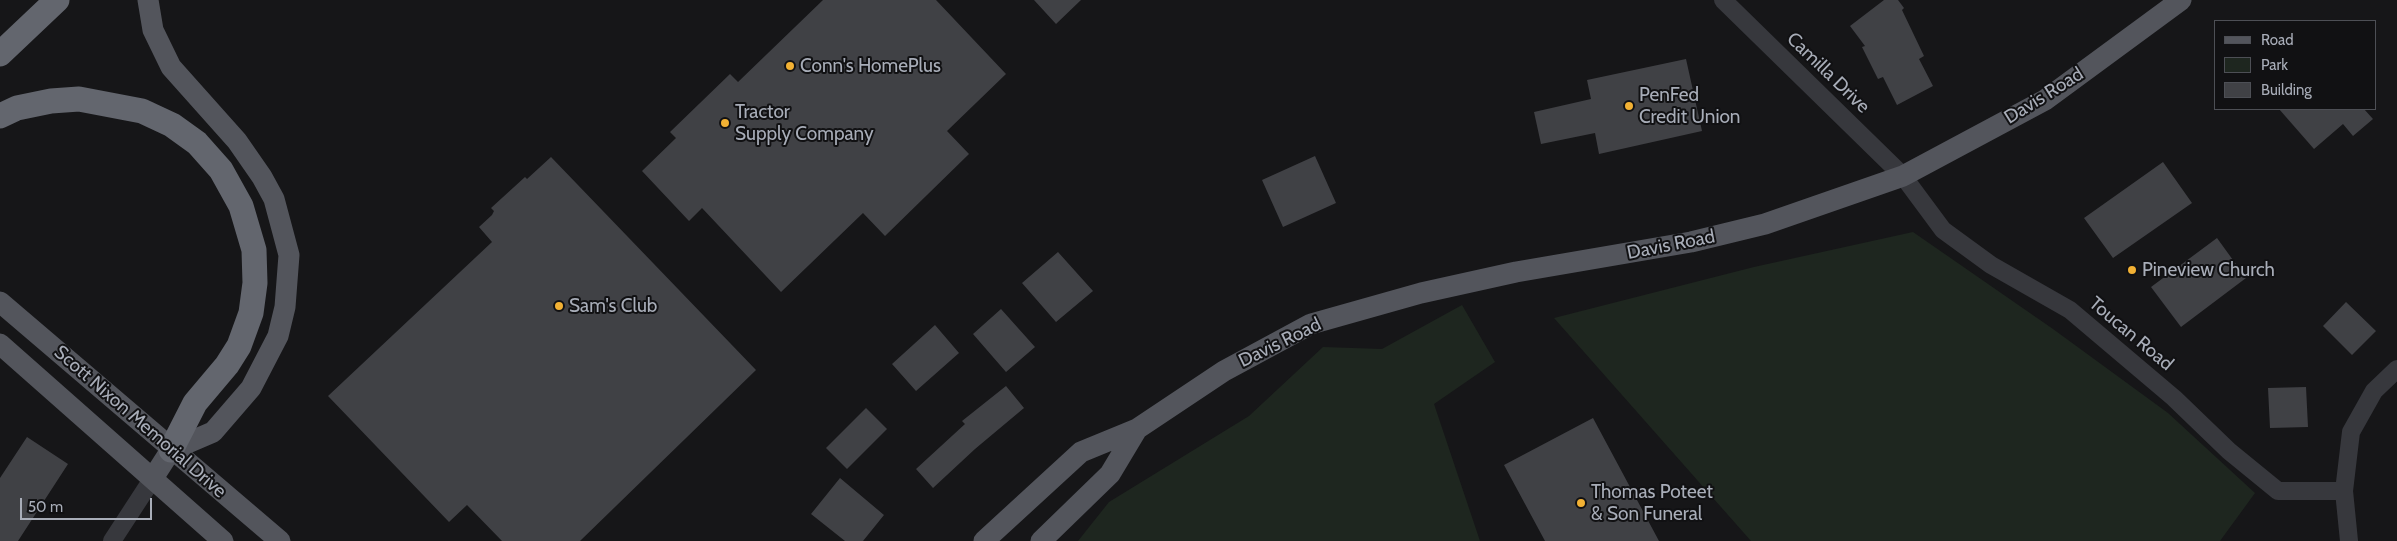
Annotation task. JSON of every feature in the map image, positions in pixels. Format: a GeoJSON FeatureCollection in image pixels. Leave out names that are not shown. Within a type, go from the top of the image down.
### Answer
{"type":"FeatureCollection","features":[{"type":"Feature","properties":{"kind":"highway"},"geometry":{"type":"LineString","coordinates":[[0,54],[57,0]]}},
{"type":"Feature","properties":{"kind":"highway"},"geometry":{"type":"LineString","coordinates":[[0,116],[17,108],[51,101],[79,99],[142,110],[172,125],[197,143],[221,170],[241,206],[254,250],[255,283],[251,313],[239,346],[227,366],[195,403],[171,450]]}},
{"type":"Feature","properties":{"kind":"main road"},"geometry":{"type":"LineString","coordinates":[[148,0],[154,30],[171,67],[237,141],[262,177],[274,199],[289,255],[285,307],[278,336],[251,388],[214,432],[171,450],[153,478]]}},
{"type":"Feature","properties":{"kind":"main road","name":"Davis Road"},"geometry":{"type":"LineString","coordinates":[[984,541],[1081,452],[1137,429],[1224,371],[1311,324],[1421,292],[1516,272],[1691,242],[1765,224],[1903,176],[2045,100],[2180,0]]}},
{"type":"Feature","properties":{"kind":"main road","name":"Scott Nixon Memorial Drive"},"geometry":{"type":"LineString","coordinates":[[0,302],[171,450],[280,541]]}},
{"type":"Feature","properties":{"kind":"main road","name":"Scott Nixon Memorial Drive"},"geometry":{"type":"LineString","coordinates":[[0,344],[223,541]]}},
{"type":"Feature","properties":{"kind":"main road","name":"Davis Road"},"geometry":{"type":"LineString","coordinates":[[1042,541],[1110,474],[1137,429]]}},
{"type":"Feature","properties":{"kind":"street","name":"Camilla Drive"},"geometry":{"type":"LineString","coordinates":[[1722,0],[1903,176]]}},
{"type":"Feature","properties":{"kind":"street","name":"Toucan Road"},"geometry":{"type":"LineString","coordinates":[[1903,176],[1943,230],[1991,266],[2070,310],[2174,398],[2229,451],[2278,491],[2344,491]]}},
{"type":"Feature","properties":{"kind":"street"},"geometry":{"type":"LineString","coordinates":[[2349,541],[2344,491],[2352,432],[2374,391],[2397,369]]}},
{"type":"Feature","properties":{"kind":"street"},"geometry":{"type":"LineString","coordinates":[[112,541],[153,478]]}},
{"type":"Feature","properties":{"kind":"green space"},"geometry":{"type":"Polygon","coordinates":[[[1913,232],[2053,329],[2168,413],[2255,493],[2220,541],[1751,541],[1554,318],[1754,267],[1913,232]]]}},
{"type":"Feature","properties":{"kind":"green space"},"geometry":{"type":"Polygon","coordinates":[[[1462,305],[1495,362],[1434,404],[1480,541],[1078,541],[1109,502],[1249,416],[1323,347],[1382,349],[1462,305]]]}},
{"type":"Feature","properties":{"kind":"building"},"geometry":{"type":"Polygon","coordinates":[[[823,0],[936,0],[1006,74],[947,131],[969,154],[885,236],[863,213],[781,292],[702,208],[689,221],[642,171],[676,138],[670,132],[730,74],[738,82],[823,0]]]}},
{"type":"Feature","properties":{"kind":"building"},"geometry":{"type":"Polygon","coordinates":[[[1034,0],[1081,0],[1056,24],[1034,0]]]}},
{"type":"Feature","properties":{"kind":"building"},"geometry":{"type":"Polygon","coordinates":[[[1884,0],[1898,0],[1904,8],[1902,10],[1924,56],[1919,59],[1933,86],[1897,105],[1883,77],[1878,79],[1862,47],[1865,46],[1850,26],[1884,0]]]}},
{"type":"Feature","properties":{"kind":"building","name":"PenFed Credit Union"},"geometry":{"type":"Polygon","coordinates":[[[1686,59],[1702,131],[1599,154],[1595,133],[1541,144],[1534,112],[1591,99],[1587,80],[1686,59]]]}},
{"type":"Feature","properties":{"kind":"building"},"geometry":{"type":"Polygon","coordinates":[[[2280,110],[2365,110],[2373,119],[2353,136],[2343,124],[2314,149],[2280,110]]]}},
{"type":"Feature","properties":{"kind":"building"},"geometry":{"type":"Polygon","coordinates":[[[1315,156],[1336,203],[1283,227],[1262,180],[1315,156]]]}},
{"type":"Feature","properties":{"kind":"building","name":"Sam's Club"},"geometry":{"type":"Polygon","coordinates":[[[551,157],[756,370],[580,541],[502,541],[467,505],[449,522],[328,396],[492,242],[479,227],[492,215],[494,211],[491,208],[525,177],[527,179],[551,157]]]}},
{"type":"Feature","properties":{"kind":"building"},"geometry":{"type":"Polygon","coordinates":[[[2163,162],[2192,203],[2113,258],[2084,218],[2163,162]]]}},
{"type":"Feature","properties":{"kind":"building"},"geometry":{"type":"Polygon","coordinates":[[[2217,238],[2246,278],[2181,327],[2151,287],[2217,238]]]}},
{"type":"Feature","properties":{"kind":"building"},"geometry":{"type":"Polygon","coordinates":[[[1058,252],[1093,291],[1056,322],[1022,283],[1058,252]]]}},
{"type":"Feature","properties":{"kind":"building"},"geometry":{"type":"Polygon","coordinates":[[[2346,302],[2376,331],[2352,355],[2323,326],[2346,302]]]}},
{"type":"Feature","properties":{"kind":"building"},"geometry":{"type":"Polygon","coordinates":[[[1001,309],[1035,347],[1006,372],[973,334],[1001,309]]]}},
{"type":"Feature","properties":{"kind":"building"},"geometry":{"type":"Polygon","coordinates":[[[935,325],[959,353],[916,391],[892,364],[935,325]]]}},
{"type":"Feature","properties":{"kind":"building"},"geometry":{"type":"Polygon","coordinates":[[[1006,386],[1024,408],[975,449],[933,488],[916,469],[965,424],[962,421],[1006,386]]]}},
{"type":"Feature","properties":{"kind":"building"},"geometry":{"type":"Polygon","coordinates":[[[2306,387],[2308,427],[2270,428],[2268,388],[2306,387]]]}},
{"type":"Feature","properties":{"kind":"building"},"geometry":{"type":"Polygon","coordinates":[[[866,408],[887,429],[847,469],[826,448],[866,408]]]}},
{"type":"Feature","properties":{"kind":"building","name":"Thomas Poteet & Son Funeral"},"geometry":{"type":"Polygon","coordinates":[[[1593,418],[1659,541],[1545,541],[1504,465],[1593,418]]]}},
{"type":"Feature","properties":{"kind":"building"},"geometry":{"type":"Polygon","coordinates":[[[27,437],[68,464],[18,541],[0,541],[0,478],[27,437]]]}},
{"type":"Feature","properties":{"kind":"building"},"geometry":{"type":"Polygon","coordinates":[[[840,478],[884,515],[863,541],[845,541],[811,514],[840,478]]]}},
{"type":"Feature","properties":{"kind":"place","name":"Conn's HomePlus"},"geometry":{"type":"Point","coordinates":[790,66]}},
{"type":"Feature","properties":{"kind":"place","name":"PenFed Credit Union"},"geometry":{"type":"Point","coordinates":[1629,106]}},
{"type":"Feature","properties":{"kind":"place","name":"Tractor Supply Company"},"geometry":{"type":"Point","coordinates":[725,123]}},
{"type":"Feature","properties":{"kind":"place","name":"Pineview Church"},"geometry":{"type":"Point","coordinates":[2132,270]}},
{"type":"Feature","properties":{"kind":"place","name":"Sam's Club"},"geometry":{"type":"Point","coordinates":[559,306]}},
{"type":"Feature","properties":{"kind":"place","name":"Thomas Poteet & Son Funeral"},"geometry":{"type":"Point","coordinates":[1581,503]}}]}
